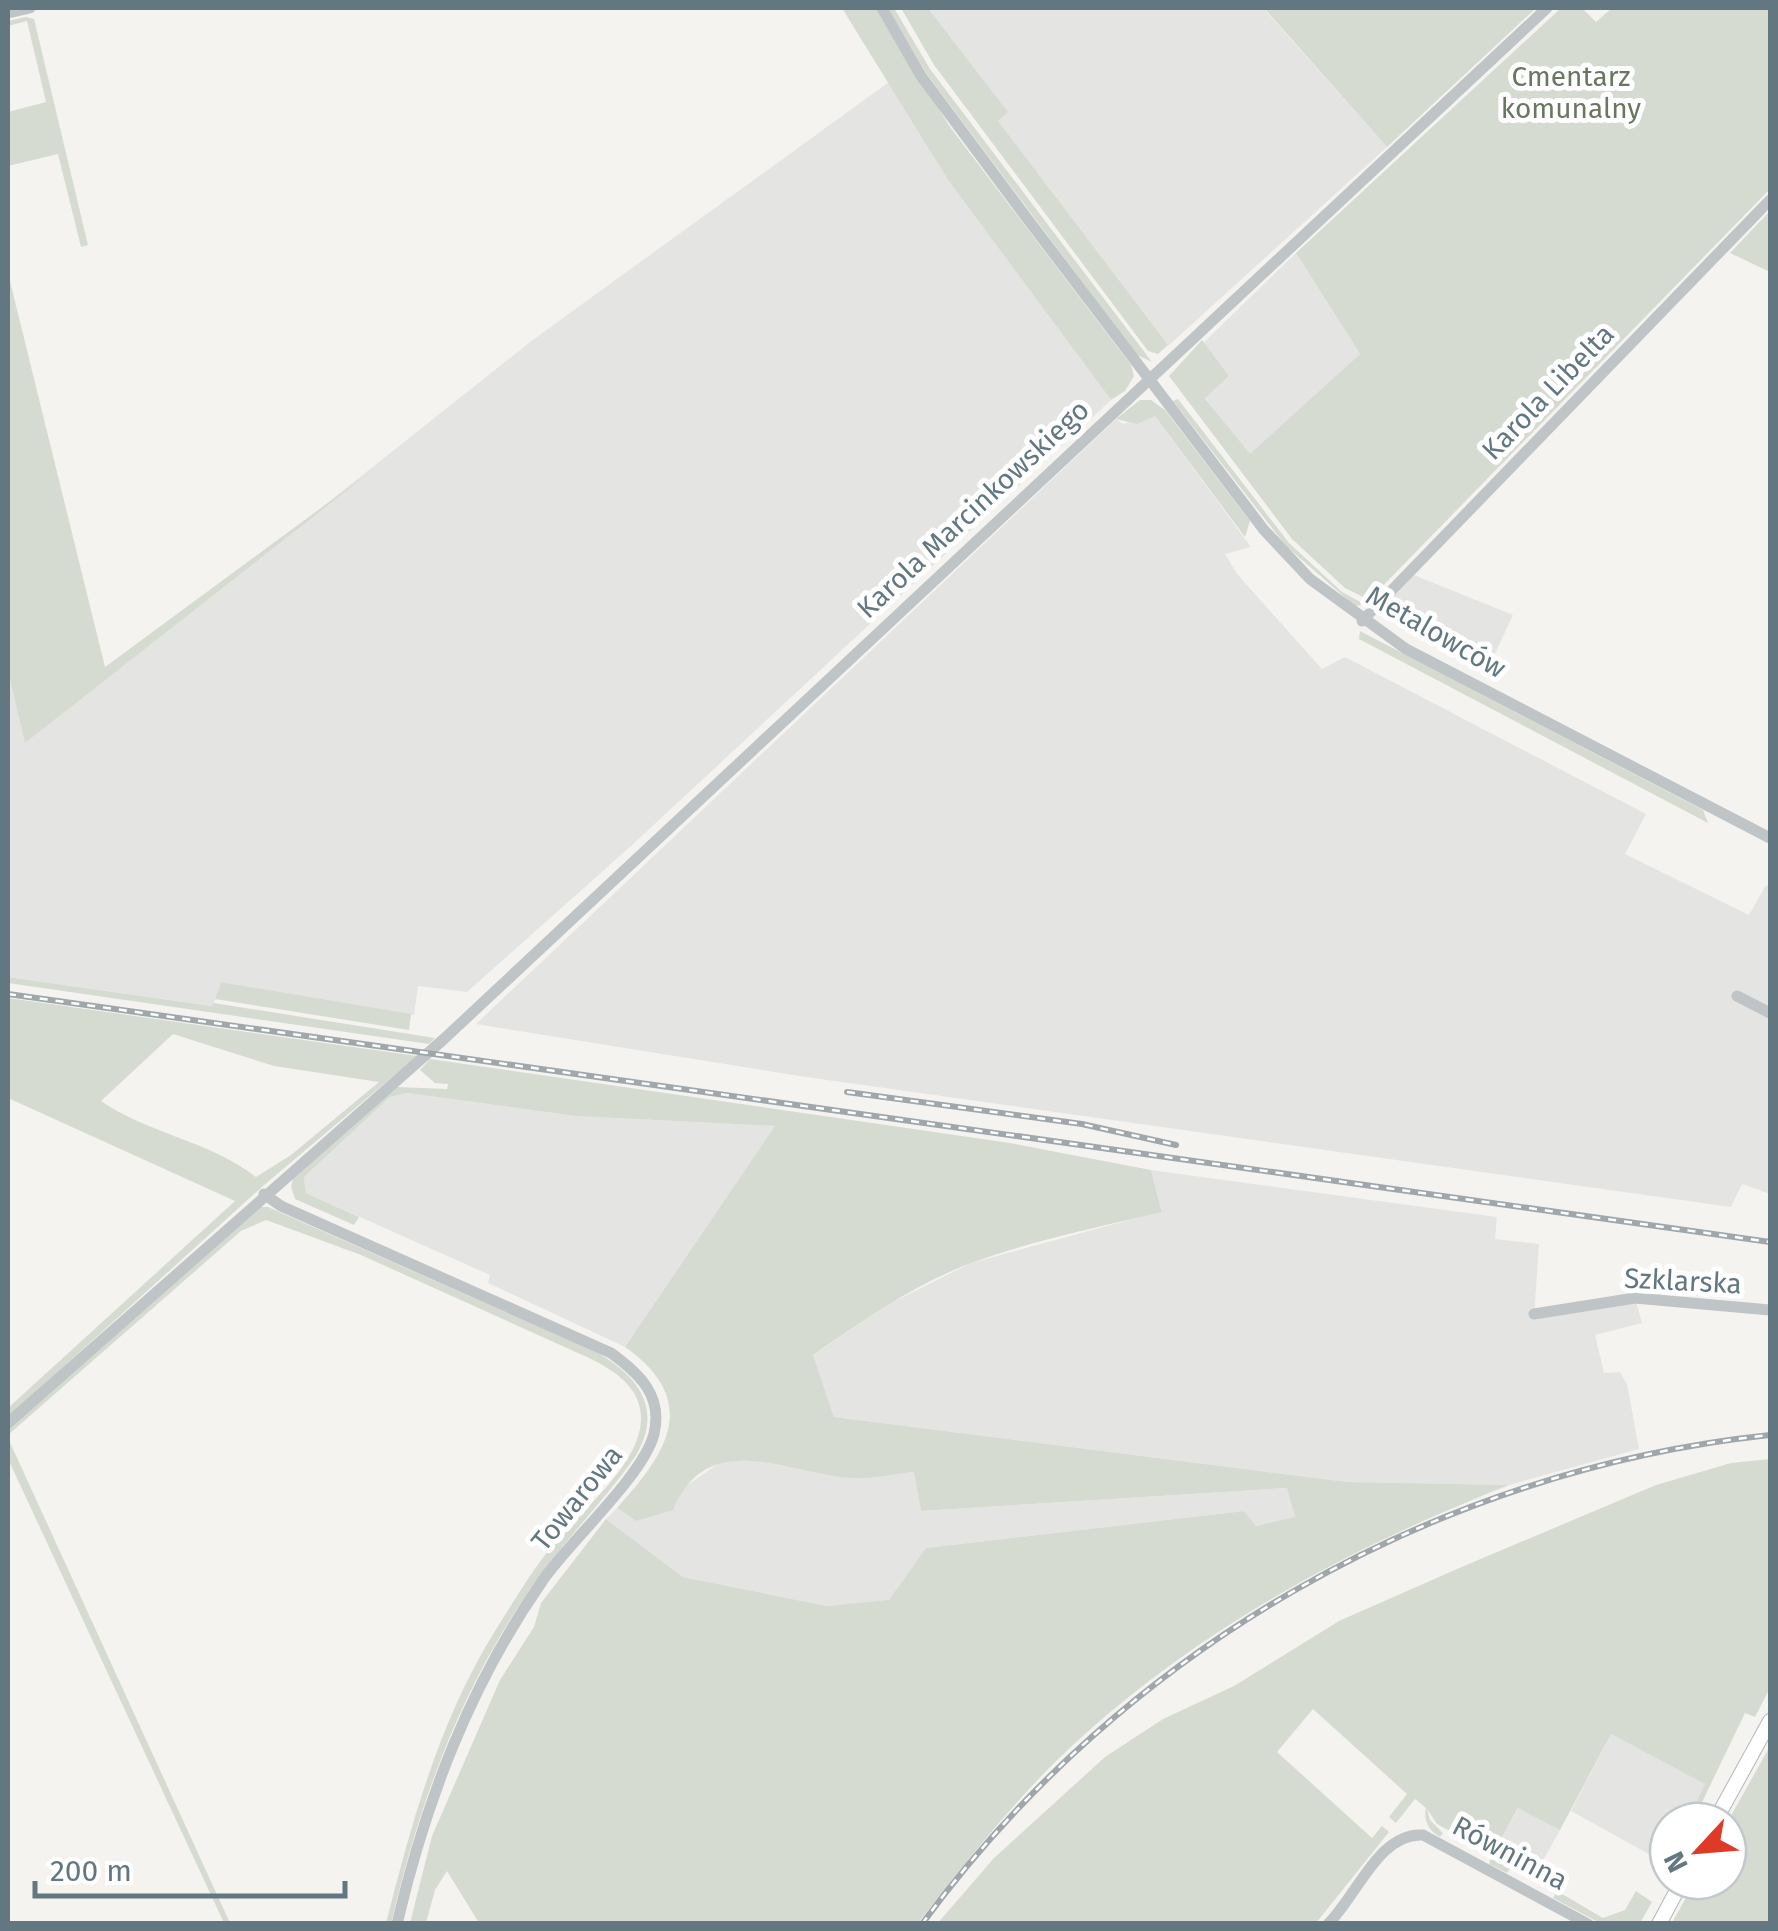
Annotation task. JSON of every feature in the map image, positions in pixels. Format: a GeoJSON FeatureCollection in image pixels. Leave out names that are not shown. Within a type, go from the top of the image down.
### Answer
{"type":"FeatureCollection","features":[{"type":"Feature","properties":{"kind":"main road"},"geometry":{"type":"LineString","coordinates":[[1726,1801],[1770,1721]]}},
{"type":"Feature","properties":{"kind":"main road"},"geometry":{"type":"LineString","coordinates":[[1659,1924],[1671,1901]]}},
{"type":"Feature","properties":{"kind":"street"},"geometry":{"type":"LineString","coordinates":[[8,11],[30,8]]}},
{"type":"Feature","properties":{"kind":"street","name":"Metalowców"},"geometry":{"type":"LineString","coordinates":[[882,8],[922,76],[1148,378],[1264,530],[1310,578],[1362,620],[1420,657],[1770,838]]}},
{"type":"Feature","properties":{"kind":"street","name":"Karola Marcinkowskiego"},"geometry":{"type":"LineString","coordinates":[[8,1422],[433,1048],[1547,8]]}},
{"type":"Feature","properties":{"kind":"street","name":"Karola Libelta"},"geometry":{"type":"LineString","coordinates":[[1362,620],[1770,200]]}},
{"type":"Feature","properties":{"kind":"street"},"geometry":{"type":"LineString","coordinates":[[1736,996],[1770,1014]]}},
{"type":"Feature","properties":{"kind":"street","name":"Towarowa"},"geometry":{"type":"LineString","coordinates":[[264,1194],[281,1206],[612,1353],[643,1380],[656,1413],[652,1441],[640,1462],[544,1578],[472,1699],[428,1810],[397,1924]]}},
{"type":"Feature","properties":{"kind":"street","name":"Szklarska"},"geometry":{"type":"LineString","coordinates":[[1534,1314],[1635,1298],[1770,1310]]}},
{"type":"Feature","properties":{"kind":"street","name":"Równinna"},"geometry":{"type":"LineString","coordinates":[[1328,1924],[1390,1845],[1410,1834],[1424,1835],[1588,1924]]}},
{"type":"Feature","properties":{"kind":"shaded area"},"geometry":{"type":"Polygon","coordinates":[[[928,8],[1263,8],[1387,147],[1168,346],[997,121],[1007,111],[928,8]]]}},
{"type":"Feature","properties":{"kind":"shaded area"},"geometry":{"type":"Polygon","coordinates":[[[889,82],[948,180],[1111,400],[631,846],[467,992],[418,986],[414,1015],[221,982],[213,1006],[8,977],[8,671],[26,742],[534,339],[889,82]]]}},
{"type":"Feature","properties":{"kind":"shaded area"},"geometry":{"type":"Polygon","coordinates":[[[1296,253],[1360,354],[1250,455],[1205,397],[1229,376],[1203,343],[1296,253]]]}},
{"type":"Feature","properties":{"kind":"shaded area"},"geometry":{"type":"Polygon","coordinates":[[[1155,416],[1251,547],[1225,554],[1237,574],[1322,669],[1345,657],[1646,814],[1625,854],[1749,915],[1766,885],[1770,888],[1770,1194],[1742,1184],[1731,1207],[799,1076],[476,1024],[1116,419],[1123,424],[1155,416]]]}},
{"type":"Feature","properties":{"kind":"shaded area"},"geometry":{"type":"Polygon","coordinates":[[[1414,575],[1513,615],[1491,662],[1482,657],[1476,666],[1379,612],[1414,575]]]}},
{"type":"Feature","properties":{"kind":"shaded area"},"geometry":{"type":"Polygon","coordinates":[[[407,1093],[575,1116],[776,1126],[625,1347],[488,1283],[490,1275],[306,1193],[304,1177],[390,1097],[407,1093]]]}},
{"type":"Feature","properties":{"kind":"shaded area"},"geometry":{"type":"Polygon","coordinates":[[[1151,1170],[1497,1217],[1495,1239],[1539,1244],[1534,1319],[1636,1302],[1642,1323],[1595,1335],[1604,1373],[1620,1372],[1627,1384],[1639,1449],[1509,1485],[1348,1482],[834,1417],[813,1355],[889,1304],[971,1263],[1162,1211],[1151,1170]]]}},
{"type":"Feature","properties":{"kind":"shaded area"},"geometry":{"type":"Polygon","coordinates":[[[722,1461],[758,1461],[853,1478],[915,1472],[921,1511],[1288,1488],[1295,1518],[1255,1526],[1244,1511],[926,1548],[889,1601],[827,1606],[683,1577],[606,1519],[617,1508],[636,1521],[722,1461]]]}},
{"type":"Feature","properties":{"kind":"shaded area"},"geometry":{"type":"Polygon","coordinates":[[[1611,1734],[1706,1784],[1697,1801],[1648,1801],[1648,1854],[1571,1811],[1611,1734]]]}},
{"type":"Feature","properties":{"kind":"shaded area"},"geometry":{"type":"Polygon","coordinates":[[[1519,1807],[1560,1830],[1535,1875],[1494,1852],[1519,1807]]]}},
{"type":"Feature","properties":{"kind":"green space"},"geometry":{"type":"Polygon","coordinates":[[[842,8],[876,8],[950,127],[1131,365],[1134,376],[1125,391],[1111,400],[948,180],[842,8]]]}},
{"type":"Feature","properties":{"kind":"green space"},"geometry":{"type":"Polygon","coordinates":[[[888,8],[894,8],[930,69],[1152,362],[1137,355],[926,73],[888,8]]]}},
{"type":"Feature","properties":{"kind":"green space"},"geometry":{"type":"Polygon","coordinates":[[[901,8],[928,8],[1008,112],[998,121],[1168,345],[1158,354],[1148,351],[934,65],[901,8]]]}},
{"type":"Feature","properties":{"kind":"green space"},"geometry":{"type":"Polygon","coordinates":[[[1264,8],[1536,8],[1387,147],[1264,8]]]}},
{"type":"Feature","properties":{"kind":"green space","name":"Cmentarz komunalny"},"geometry":{"type":"Polygon","coordinates":[[[1561,8],[1582,8],[1596,22],[1612,8],[1770,8],[1770,189],[1369,600],[1345,588],[1292,539],[1169,376],[1202,340],[1229,376],[1205,398],[1250,454],[1360,354],[1296,253],[1561,8]]]}},
{"type":"Feature","properties":{"kind":"green space"},"geometry":{"type":"Polygon","coordinates":[[[34,19],[88,245],[81,247],[58,154],[8,166],[8,112],[46,102],[27,21],[8,26],[8,21],[34,19]]]}},
{"type":"Feature","properties":{"kind":"green space"},"geometry":{"type":"Polygon","coordinates":[[[1770,211],[1770,272],[1730,253],[1770,211]]]}},
{"type":"Feature","properties":{"kind":"green space"},"geometry":{"type":"Polygon","coordinates":[[[8,273],[105,667],[374,469],[25,743],[8,671],[8,273]]]}},
{"type":"Feature","properties":{"kind":"green space"},"geometry":{"type":"Polygon","coordinates":[[[1178,399],[1289,543],[1342,592],[1366,605],[1355,606],[1286,546],[1173,401],[1178,399]]]}},
{"type":"Feature","properties":{"kind":"green space"},"geometry":{"type":"Polygon","coordinates":[[[1140,400],[1151,400],[1165,410],[1250,521],[1245,537],[1155,416],[1137,424],[1116,419],[1140,400]]]}},
{"type":"Feature","properties":{"kind":"green space"},"geometry":{"type":"Polygon","coordinates":[[[1360,631],[1703,810],[1708,823],[1359,639],[1360,631]]]}},
{"type":"Feature","properties":{"kind":"green space"},"geometry":{"type":"Polygon","coordinates":[[[8,977],[212,1006],[214,1003],[435,1038],[429,1044],[8,983],[8,977]]]}},
{"type":"Feature","properties":{"kind":"green space"},"geometry":{"type":"Polygon","coordinates":[[[221,982],[411,1014],[409,1030],[215,999],[221,982]]]}},
{"type":"Feature","properties":{"kind":"green space"},"geometry":{"type":"Polygon","coordinates":[[[8,998],[417,1056],[263,1186],[8,1417],[8,1408],[235,1201],[8,1098],[8,998]],[[173,1034],[101,1101],[139,1122],[219,1155],[256,1177],[291,1155],[379,1082],[274,1066],[173,1034]]]}},
{"type":"Feature","properties":{"kind":"green space"},"geometry":{"type":"Polygon","coordinates":[[[430,1059],[1010,1143],[1151,1170],[1162,1212],[1067,1234],[974,1262],[891,1303],[813,1355],[834,1417],[1348,1482],[1509,1485],[1339,1561],[1181,1657],[1084,1735],[1039,1778],[918,1923],[479,1923],[447,1871],[435,1890],[426,1923],[410,1923],[432,1836],[500,1680],[534,1627],[541,1603],[606,1519],[683,1577],[827,1606],[889,1600],[926,1548],[1244,1511],[1256,1526],[1295,1517],[1287,1488],[921,1511],[914,1472],[852,1478],[751,1461],[728,1462],[706,1469],[688,1484],[673,1510],[636,1521],[617,1508],[662,1447],[669,1427],[669,1407],[663,1387],[649,1367],[625,1347],[775,1126],[575,1116],[407,1093],[390,1097],[304,1177],[306,1193],[359,1217],[354,1225],[295,1199],[291,1187],[294,1174],[397,1087],[447,1089],[448,1084],[435,1083],[420,1070],[430,1059]]]}},
{"type":"Feature","properties":{"kind":"green space"},"geometry":{"type":"Polygon","coordinates":[[[256,1207],[268,1207],[596,1352],[635,1383],[647,1409],[643,1440],[635,1457],[531,1588],[483,1666],[429,1792],[391,1924],[386,1923],[417,1810],[458,1700],[495,1631],[539,1563],[625,1463],[639,1433],[640,1407],[621,1378],[589,1358],[361,1255],[266,1220],[241,1231],[8,1435],[8,1427],[256,1207]]]}},
{"type":"Feature","properties":{"kind":"green space"},"geometry":{"type":"Polygon","coordinates":[[[8,1438],[230,1923],[224,1923],[8,1459],[8,1438]]]}},
{"type":"Feature","properties":{"kind":"green space"},"geometry":{"type":"Polygon","coordinates":[[[1770,1459],[1770,1688],[1755,1717],[1745,1713],[1703,1801],[1697,1801],[1705,1784],[1611,1734],[1560,1830],[1518,1808],[1494,1852],[1513,1863],[1507,1873],[1489,1864],[1492,1854],[1437,1824],[1427,1809],[1430,1820],[1443,1833],[1440,1837],[1436,1835],[1426,1821],[1426,1808],[1415,1799],[1396,1823],[1389,1817],[1407,1794],[1313,1709],[1277,1752],[1372,1838],[1382,1826],[1389,1832],[1316,1923],[937,1924],[994,1858],[1105,1757],[1163,1719],[1234,1686],[1339,1621],[1656,1485],[1731,1463],[1770,1459]]]}},
{"type":"Feature","properties":{"kind":"green space"},"geometry":{"type":"Polygon","coordinates":[[[1770,1746],[1770,1923],[1672,1923],[1684,1901],[1748,1901],[1748,1801],[1739,1801],[1770,1746]]]}},
{"type":"Feature","properties":{"kind":"green space"},"geometry":{"type":"Polygon","coordinates":[[[1557,1891],[1603,1918],[1625,1910],[1636,1891],[1652,1902],[1640,1923],[1600,1923],[1553,1898],[1557,1891]]]}},
{"type":"Feature","properties":{"kind":"railway"},"geometry":{"type":"LineString","coordinates":[[8,994],[1770,1242]]}},
{"type":"Feature","properties":{"kind":"railway"},"geometry":{"type":"LineString","coordinates":[[847,1092],[1082,1124],[1176,1145]]}},
{"type":"Feature","properties":{"kind":"railway"},"geometry":{"type":"LineString","coordinates":[[922,1924],[1002,1826],[1091,1737],[1189,1659],[1295,1590],[1407,1533],[1524,1488],[1646,1455],[1770,1435]]}}]}
